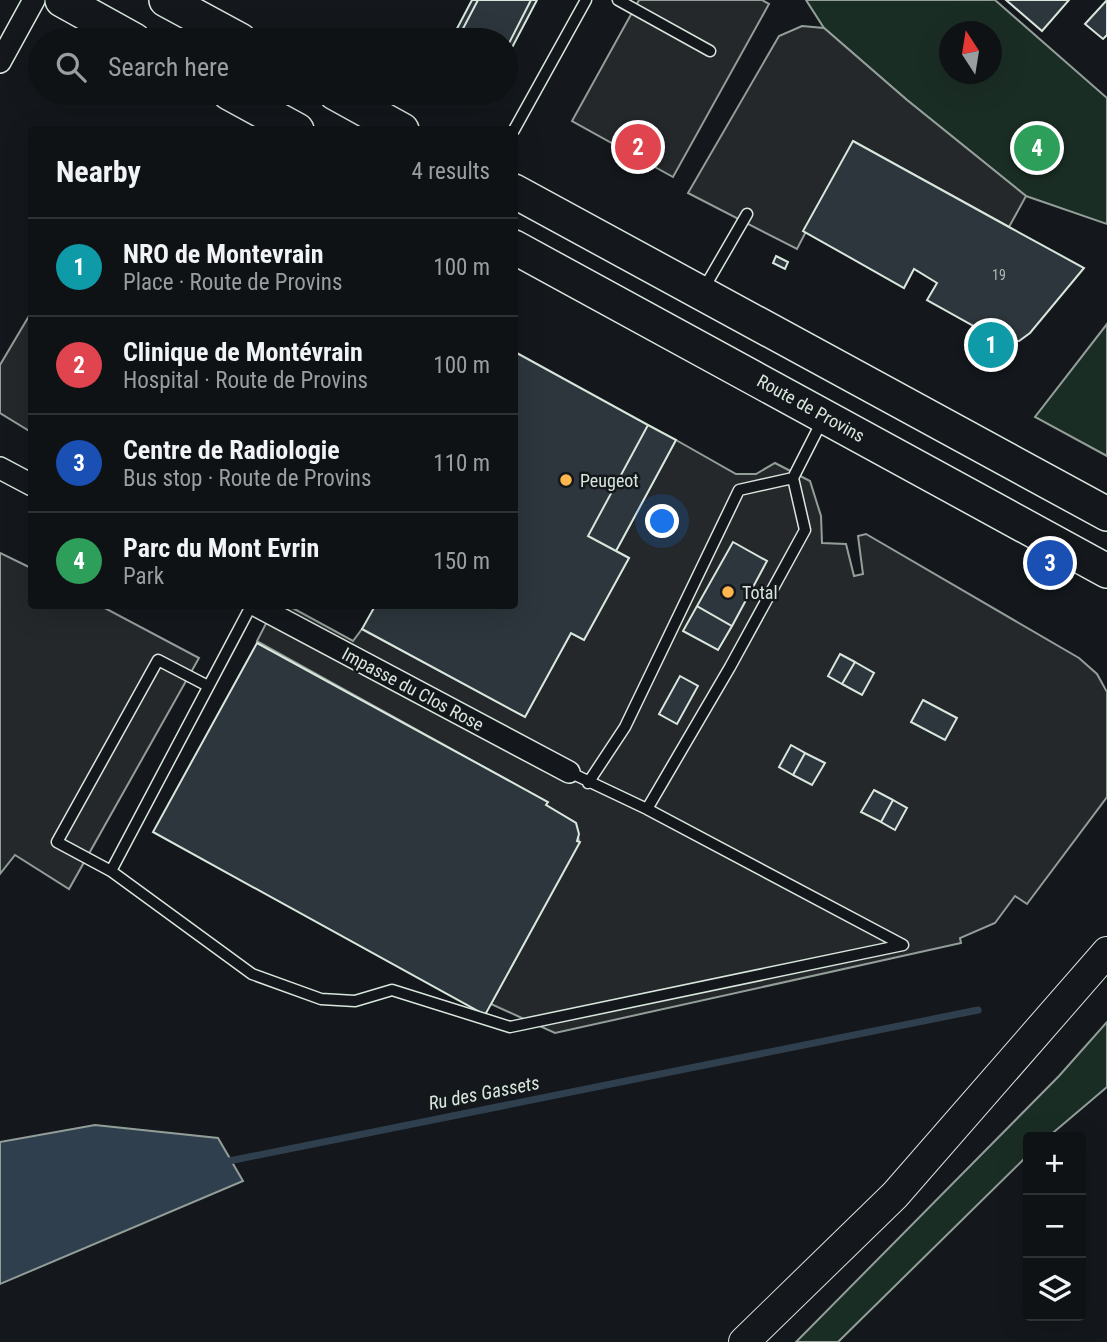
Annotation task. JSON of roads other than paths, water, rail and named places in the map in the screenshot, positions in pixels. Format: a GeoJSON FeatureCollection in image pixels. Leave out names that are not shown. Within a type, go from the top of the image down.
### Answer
{"type":"FeatureCollection","features":[{"type":"Feature","properties":{"kind":"main road"},"geometry":{"type":"LineString","coordinates":[[62,0],[112,28]]}},
{"type":"Feature","properties":{"kind":"main road"},"geometry":{"type":"LineString","coordinates":[[166,0],[218,28]]}},
{"type":"Feature","properties":{"kind":"main road"},"geometry":{"type":"LineString","coordinates":[[251,105],[290,126]]}},
{"type":"Feature","properties":{"kind":"main road"},"geometry":{"type":"LineString","coordinates":[[357,105],[395,126]]}},
{"type":"Feature","properties":{"kind":"main road"},"geometry":{"type":"LineString","coordinates":[[518,193],[1107,513]]}},
{"type":"Feature","properties":{"kind":"main road","name":"Route de Provins"},"geometry":{"type":"LineString","coordinates":[[518,249],[1107,571]]}},
{"type":"Feature","properties":{"kind":"main road"},"geometry":{"type":"LineString","coordinates":[[744,1342],[895,1195],[1107,952]]}},
{"type":"Feature","properties":{"kind":"street"},"geometry":{"type":"LineString","coordinates":[[0,62],[34,0]]}},
{"type":"Feature","properties":{"kind":"street"},"geometry":{"type":"LineString","coordinates":[[0,468],[28,483]]}},
{"type":"Feature","properties":{"kind":"street","name":"Impasse du Clos Rose"},"geometry":{"type":"LineString","coordinates":[[263,609],[569,772]]}},
{"type":"Feature","properties":{"kind":"lane"},"geometry":{"type":"LineString","coordinates":[[516,126],[586,0]]}},
{"type":"Feature","properties":{"kind":"lane"},"geometry":{"type":"LineString","coordinates":[[618,0],[709,51]]}},
{"type":"Feature","properties":{"kind":"lane"},"geometry":{"type":"LineString","coordinates":[[701,293],[747,214]]}},
{"type":"Feature","properties":{"kind":"lane"},"geometry":{"type":"LineString","coordinates":[[647,809],[730,667],[805,530],[793,478],[825,416]]}},
{"type":"Feature","properties":{"kind":"lane"},"geometry":{"type":"LineString","coordinates":[[588,783],[625,727],[739,490],[793,478]]}},
{"type":"Feature","properties":{"kind":"lane"},"geometry":{"type":"LineString","coordinates":[[111,871],[249,609]]}},
{"type":"Feature","properties":{"kind":"lane"},"geometry":{"type":"LineString","coordinates":[[208,686],[158,660],[57,842],[111,871],[252,974],[321,999],[355,1001],[392,990],[510,1027],[903,945],[647,809],[569,772]]}},
{"type":"Feature","properties":{"kind":"water"},"geometry":{"type":"Polygon","coordinates":[[[95,1125],[218,1138],[243,1181],[0,1284],[0,1142],[95,1125]]]}},
{"type":"Feature","properties":{"kind":"waterway","name":"Ru des Gassets"},"geometry":{"type":"LineString","coordinates":[[224,1162],[978,1010]]}},
{"type":"Feature","properties":{"kind":"place","name":"Clinique de Montévrain"},"geometry":{"type":"Point","coordinates":[638,147]}},
{"type":"Feature","properties":{"kind":"place","name":"Parc du Mont Evrin"},"geometry":{"type":"Point","coordinates":[1037,148]}},
{"type":"Feature","properties":{"kind":"place","name":"NRO de Montevrain"},"geometry":{"type":"Point","coordinates":[991,345]}},
{"type":"Feature","properties":{"kind":"place","name":"Peugeot"},"geometry":{"type":"Point","coordinates":[566,480]}},
{"type":"Feature","properties":{"kind":"place","name":"Centre de Radiologie"},"geometry":{"type":"Point","coordinates":[1050,563]}},
{"type":"Feature","properties":{"kind":"place","name":"Total"},"geometry":{"type":"Point","coordinates":[728,592]}}]}
